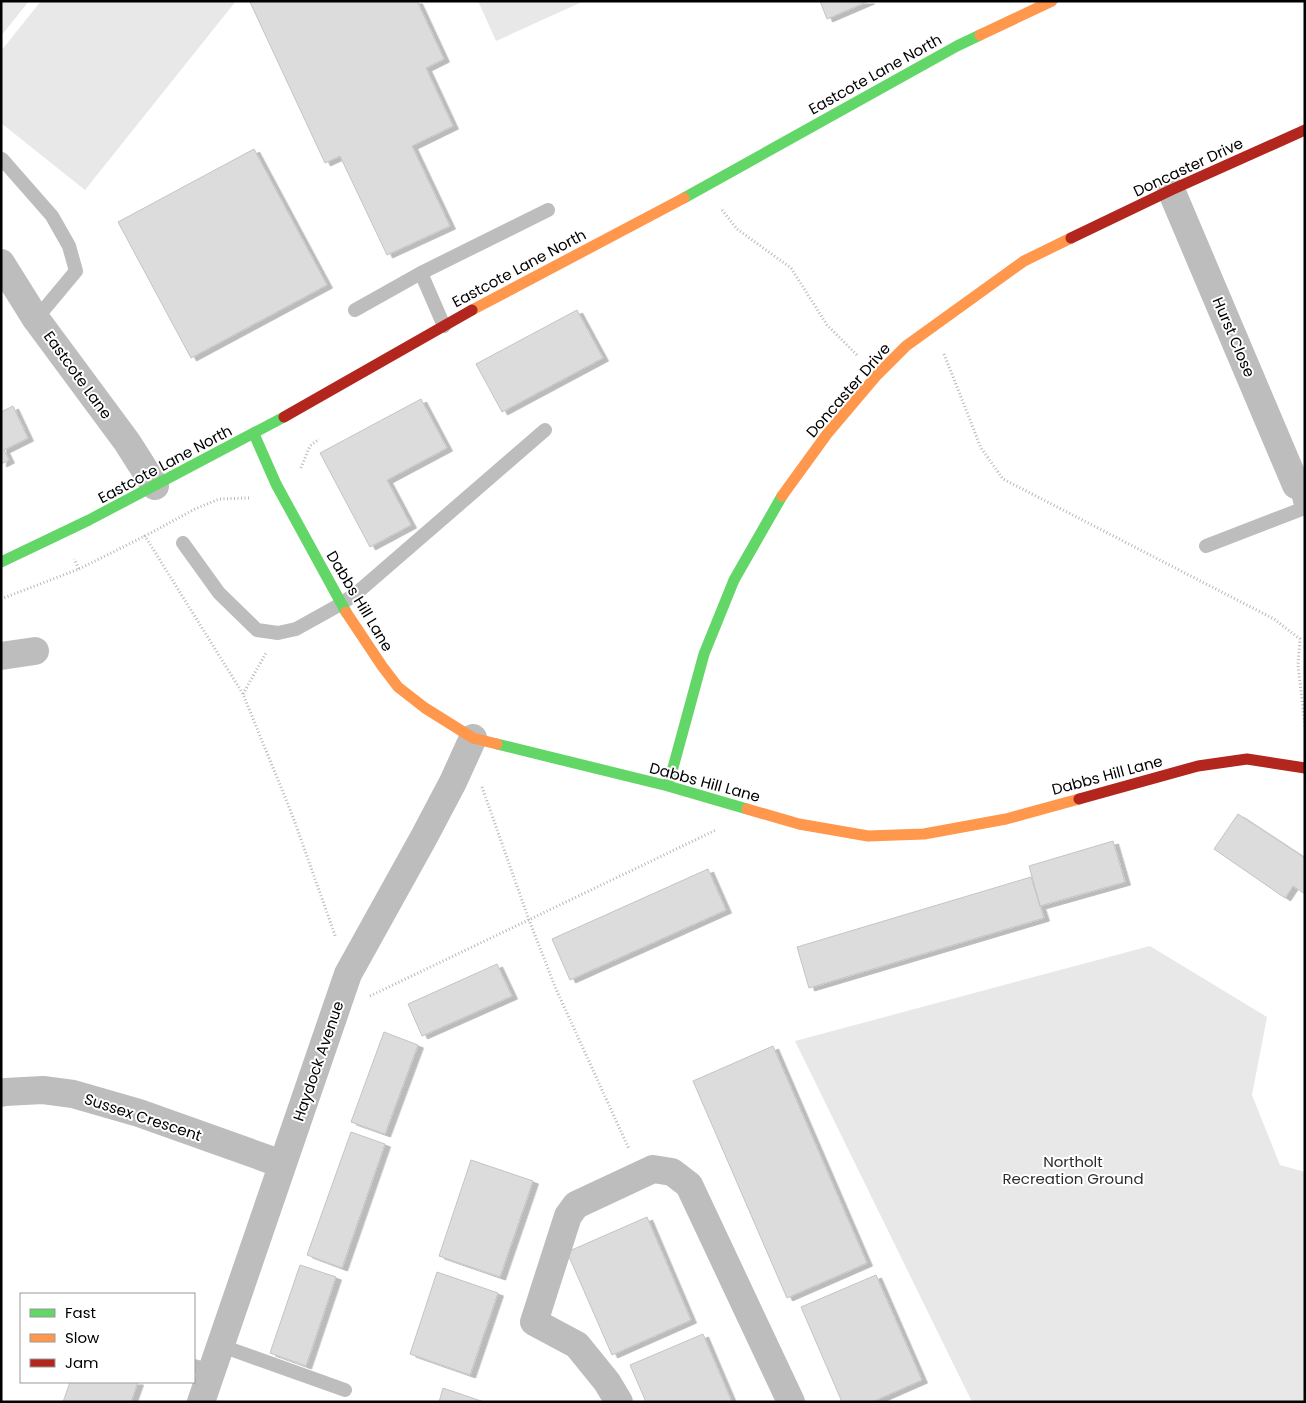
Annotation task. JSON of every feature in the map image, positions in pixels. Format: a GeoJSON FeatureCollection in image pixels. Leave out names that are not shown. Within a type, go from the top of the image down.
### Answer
{"type":"FeatureCollection","features":[{"type":"Feature","properties":{"kind":"street","name":"Eastcote Lane North"},"geometry":{"type":"LineString","coordinates":[[1,562],[155,486],[254,434],[444,326],[704,187],[957,46],[1052,1]]}},
{"type":"Feature","properties":{"kind":"street","name":"Doncaster Drive"},"geometry":{"type":"LineString","coordinates":[[668,786],[704,654],[734,580],[781,497],[826,434],[877,374],[906,346],[1024,261],[1171,190],[1305,130]]}},
{"type":"Feature","properties":{"kind":"street","name":"Hurst Close"},"geometry":{"type":"LineString","coordinates":[[1171,190],[1296,485]]}},
{"type":"Feature","properties":{"kind":"street","name":"Eastcote Lane"},"geometry":{"type":"LineString","coordinates":[[1,263],[36,319],[127,442],[155,486]]}},
{"type":"Feature","properties":{"kind":"street","name":"Dabbs Hill Lane"},"geometry":{"type":"LineString","coordinates":[[254,434],[276,484],[341,604],[382,666],[398,687],[425,708],[473,738],[668,786],[799,824],[868,836],[924,834],[1006,819],[1198,766],[1247,758],[1305,768]]}},
{"type":"Feature","properties":{"kind":"street"},"geometry":{"type":"LineString","coordinates":[[1,656],[36,651]]}},
{"type":"Feature","properties":{"kind":"street","name":"Haydock Avenue"},"geometry":{"type":"LineString","coordinates":[[201,1402],[202,1369],[219,1345],[346,980],[428,830],[473,738]]}},
{"type":"Feature","properties":{"kind":"street","name":"Sussex Crescent"},"geometry":{"type":"LineString","coordinates":[[2,1088],[44,1090],[73,1094],[139,1113],[282,1164]]}},
{"type":"Feature","properties":{"kind":"street"},"geometry":{"type":"LineString","coordinates":[[618,1402],[607,1382],[577,1345],[534,1322],[568,1216],[576,1205],[653,1169],[672,1172],[689,1185],[791,1402]]}},
{"type":"Feature","properties":{"kind":"lane"},"geometry":{"type":"LineString","coordinates":[[2,159],[52,216],[69,246],[76,271],[36,319]]}},
{"type":"Feature","properties":{"kind":"lane"},"geometry":{"type":"LineString","coordinates":[[354,310],[422,273],[548,210]]}},
{"type":"Feature","properties":{"kind":"lane"},"geometry":{"type":"LineString","coordinates":[[422,273],[444,326]]}},
{"type":"Feature","properties":{"kind":"lane"},"geometry":{"type":"LineString","coordinates":[[183,543],[219,593],[257,630],[278,633],[296,629],[341,604],[359,591],[545,430]]}},
{"type":"Feature","properties":{"kind":"lane"},"geometry":{"type":"LineString","coordinates":[[1206,546],[1302,509],[1296,485]]}},
{"type":"Feature","properties":{"kind":"lane"},"geometry":{"type":"LineString","coordinates":[[219,1345],[346,1390]]}},
{"type":"Feature","properties":{"kind":"path"},"geometry":{"type":"LineString","coordinates":[[704,187],[737,229],[791,268],[827,325],[877,374]]}},
{"type":"Feature","properties":{"kind":"path"},"geometry":{"type":"LineString","coordinates":[[934,325],[981,448],[1003,479],[1274,619],[1300,639]]}},
{"type":"Feature","properties":{"kind":"path"},"geometry":{"type":"LineString","coordinates":[[301,468],[310,446],[318,439]]}},
{"type":"Feature","properties":{"kind":"path"},"geometry":{"type":"LineString","coordinates":[[1,599],[79,569],[195,509],[219,499],[249,498]]}},
{"type":"Feature","properties":{"kind":"path"},"geometry":{"type":"LineString","coordinates":[[146,536],[243,694],[293,817],[346,980],[370,996],[736,820],[739,806]]}},
{"type":"Feature","properties":{"kind":"path"},"geometry":{"type":"LineString","coordinates":[[76,562],[79,569]]}},
{"type":"Feature","properties":{"kind":"path"},"geometry":{"type":"LineString","coordinates":[[243,694],[278,633]]}},
{"type":"Feature","properties":{"kind":"path"},"geometry":{"type":"LineString","coordinates":[[1300,639],[1305,636]]}},
{"type":"Feature","properties":{"kind":"path"},"geometry":{"type":"LineString","coordinates":[[1300,639],[1298,665],[1305,726]]}},
{"type":"Feature","properties":{"kind":"path"},"geometry":{"type":"LineString","coordinates":[[479,779],[529,920],[556,989],[641,1175]]}},
{"type":"Feature","properties":{"kind":"green space"},"geometry":{"type":"Polygon","coordinates":[[[1,1],[29,1],[1,36],[1,1]]]}},
{"type":"Feature","properties":{"kind":"green space"},"geometry":{"type":"Polygon","coordinates":[[[41,1],[236,1],[85,190],[1,123],[1,51],[41,1]]]}},
{"type":"Feature","properties":{"kind":"green space"},"geometry":{"type":"Polygon","coordinates":[[[478,1],[584,1],[496,41],[478,1]]]}},
{"type":"Feature","properties":{"kind":"green space","name":"Northolt Recreation Ground"},"geometry":{"type":"Polygon","coordinates":[[[1150,946],[1267,1017],[1252,1095],[1280,1165],[1305,1172],[1305,1402],[972,1402],[795,1041],[1150,946]]]}},
{"type":"Feature","properties":{"kind":"building"},"geometry":{"type":"Polygon","coordinates":[[[417,1],[444,59],[426,68],[453,126],[412,146],[450,226],[387,255],[340,156],[325,163],[250,2],[417,1]]]}},
{"type":"Feature","properties":{"kind":"building"},"geometry":{"type":"Polygon","coordinates":[[[820,1],[869,1],[827,19],[820,1]]]}},
{"type":"Feature","properties":{"kind":"building"},"geometry":{"type":"Polygon","coordinates":[[[254,149],[327,285],[191,358],[118,222],[254,149]]]}},
{"type":"Feature","properties":{"kind":"building"},"geometry":{"type":"Polygon","coordinates":[[[577,310],[603,358],[502,412],[476,364],[577,310]]]}},
{"type":"Feature","properties":{"kind":"building"},"geometry":{"type":"Polygon","coordinates":[[[421,399],[447,448],[387,480],[411,525],[370,547],[320,453],[421,399]]]}},
{"type":"Feature","properties":{"kind":"building"},"geometry":{"type":"Polygon","coordinates":[[[13,406],[28,438],[4,450],[9,460],[1,464],[1,412],[13,406]]]}},
{"type":"Feature","properties":{"kind":"building"},"geometry":{"type":"Polygon","coordinates":[[[1238,814],[1305,858],[1305,894],[1293,886],[1285,898],[1214,849],[1238,814]]]}},
{"type":"Feature","properties":{"kind":"building"},"geometry":{"type":"Polygon","coordinates":[[[1113,841],[1125,882],[1040,906],[1029,866],[1113,841]]]}},
{"type":"Feature","properties":{"kind":"building"},"geometry":{"type":"Polygon","coordinates":[[[708,869],[726,910],[570,980],[552,939],[708,869]]]}},
{"type":"Feature","properties":{"kind":"building"},"geometry":{"type":"Polygon","coordinates":[[[1031,877],[1044,918],[809,988],[797,947],[1031,877]]]}},
{"type":"Feature","properties":{"kind":"building"},"geometry":{"type":"Polygon","coordinates":[[[497,964],[512,996],[422,1036],[408,1004],[497,964]]]}},
{"type":"Feature","properties":{"kind":"building"},"geometry":{"type":"Polygon","coordinates":[[[384,1032],[418,1045],[385,1134],[351,1122],[384,1032]]]}},
{"type":"Feature","properties":{"kind":"building"},"geometry":{"type":"Polygon","coordinates":[[[773,1046],[867,1263],[787,1298],[693,1081],[773,1046]]]}},
{"type":"Feature","properties":{"kind":"building"},"geometry":{"type":"Polygon","coordinates":[[[351,1132],[385,1144],[342,1268],[307,1255],[351,1132]]]}},
{"type":"Feature","properties":{"kind":"building"},"geometry":{"type":"Polygon","coordinates":[[[471,1160],[533,1181],[500,1277],[439,1256],[471,1160]]]}},
{"type":"Feature","properties":{"kind":"building"},"geometry":{"type":"Polygon","coordinates":[[[647,1217],[691,1320],[612,1355],[567,1252],[647,1217]]]}},
{"type":"Feature","properties":{"kind":"building"},"geometry":{"type":"Polygon","coordinates":[[[300,1265],[336,1277],[306,1366],[270,1353],[300,1265]]]}},
{"type":"Feature","properties":{"kind":"building"},"geometry":{"type":"Polygon","coordinates":[[[437,1272],[498,1293],[470,1375],[410,1354],[437,1272]]]}},
{"type":"Feature","properties":{"kind":"building"},"geometry":{"type":"Polygon","coordinates":[[[876,1275],[922,1380],[872,1402],[842,1402],[801,1307],[876,1275]]]}},
{"type":"Feature","properties":{"kind":"building"},"geometry":{"type":"Polygon","coordinates":[[[703,1334],[732,1402],[646,1402],[630,1365],[703,1334]]]}},
{"type":"Feature","properties":{"kind":"building"},"geometry":{"type":"Polygon","coordinates":[[[70,1383],[138,1383],[131,1402],[63,1402],[70,1383]]]}},
{"type":"Feature","properties":{"kind":"building"},"geometry":{"type":"Polygon","coordinates":[[[443,1388],[484,1402],[439,1402],[443,1388]]]}},
{"type":"Feature","properties":{"kind":"traffic: fast"},"geometry":{"type":"LineString","coordinates":[[684,198],[980,35]]}},
{"type":"Feature","properties":{"kind":"traffic: fast"},"geometry":{"type":"LineString","coordinates":[[1,562],[89,520],[284,417]]}},
{"type":"Feature","properties":{"kind":"traffic: fast"},"geometry":{"type":"LineString","coordinates":[[254,434],[276,484],[346,612]]}},
{"type":"Feature","properties":{"kind":"traffic: fast"},"geometry":{"type":"LineString","coordinates":[[668,786],[704,654],[734,580],[782,496]]}},
{"type":"Feature","properties":{"kind":"traffic: fast"},"geometry":{"type":"LineString","coordinates":[[497,744],[668,786],[747,809]]}},
{"type":"Feature","properties":{"kind":"traffic: slow"},"geometry":{"type":"LineString","coordinates":[[980,35],[1052,1]]}},
{"type":"Feature","properties":{"kind":"traffic: slow"},"geometry":{"type":"LineString","coordinates":[[472,310],[684,198]]}},
{"type":"Feature","properties":{"kind":"traffic: slow"},"geometry":{"type":"LineString","coordinates":[[782,496],[827,434],[877,375],[906,346],[1024,261],[1071,238]]}},
{"type":"Feature","properties":{"kind":"traffic: slow"},"geometry":{"type":"LineString","coordinates":[[346,612],[398,687],[425,708],[473,738],[497,744]]}},
{"type":"Feature","properties":{"kind":"traffic: slow"},"geometry":{"type":"LineString","coordinates":[[747,809],[799,824],[868,836],[924,834],[1006,819],[1079,799]]}},
{"type":"Feature","properties":{"kind":"traffic: jam"},"geometry":{"type":"LineString","coordinates":[[1071,238],[1171,190],[1305,130]]}},
{"type":"Feature","properties":{"kind":"traffic: jam"},"geometry":{"type":"LineString","coordinates":[[284,417],[472,310]]}},
{"type":"Feature","properties":{"kind":"traffic: jam"},"geometry":{"type":"LineString","coordinates":[[1079,799],[1198,766],[1247,759],[1305,768]]}}]}
